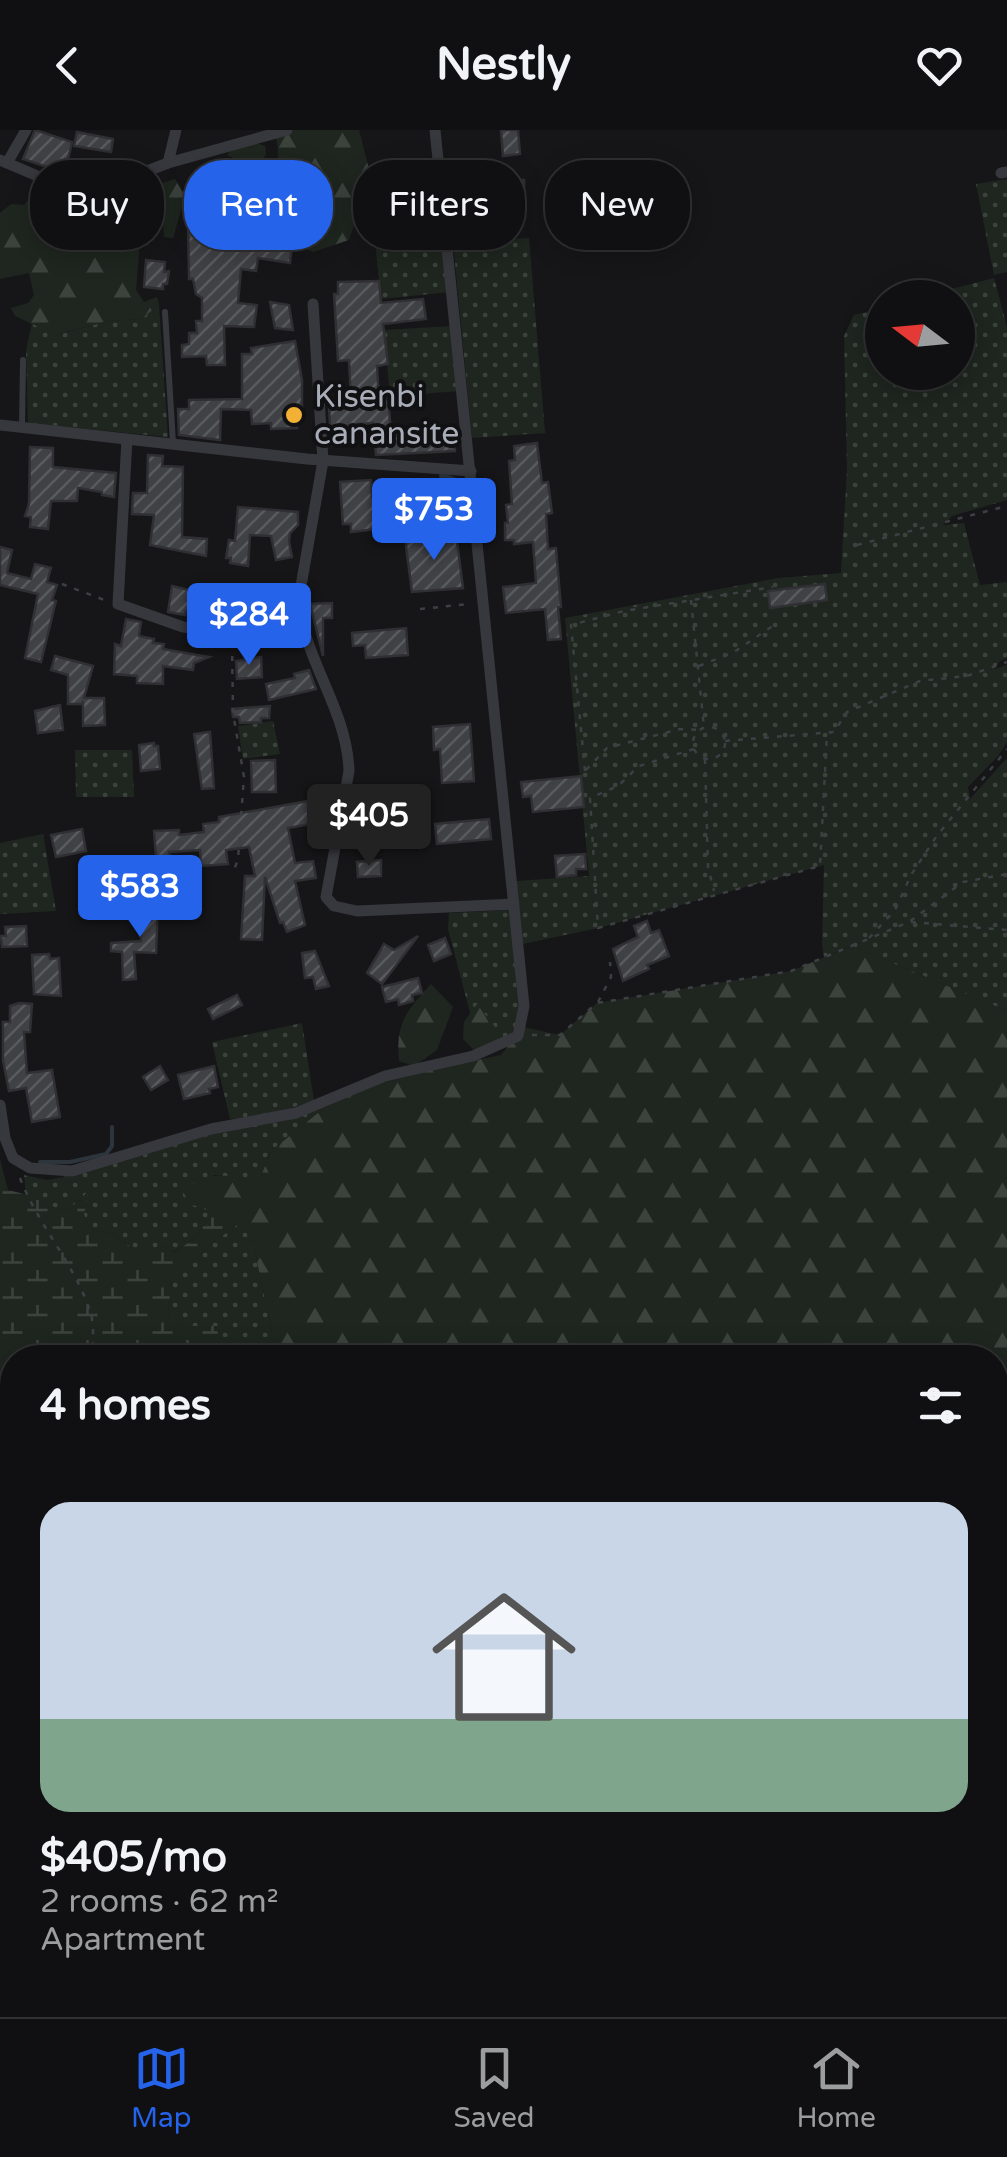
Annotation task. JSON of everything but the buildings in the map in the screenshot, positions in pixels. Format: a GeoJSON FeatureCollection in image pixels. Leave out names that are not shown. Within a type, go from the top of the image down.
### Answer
{"type":"FeatureCollection","features":[{"type":"Feature","properties":{"kind":"street"},"geometry":{"type":"LineString","coordinates":[[26,130],[4,162],[47,180],[71,184],[116,183],[168,163],[287,130]]}},
{"type":"Feature","properties":{"kind":"street"},"geometry":{"type":"LineString","coordinates":[[168,163],[176,130]]}},
{"type":"Feature","properties":{"kind":"street"},"geometry":{"type":"LineString","coordinates":[[0,1104],[12,1158],[30,1168],[72,1171],[211,1129],[284,1116],[385,1076],[473,1056],[518,1036],[524,1006],[435,130]]}},
{"type":"Feature","properties":{"kind":"street"},"geometry":{"type":"LineString","coordinates":[[313,304],[323,461],[300,587],[300,615],[332,696],[348,751],[346,798],[326,886],[330,902],[357,912],[514,904]]}},
{"type":"Feature","properties":{"kind":"street"},"geometry":{"type":"LineString","coordinates":[[0,426],[323,461],[471,471]]}},
{"type":"Feature","properties":{"kind":"street"},"geometry":{"type":"LineString","coordinates":[[128,439],[118,604],[183,627],[232,631],[300,615]]}},
{"type":"Feature","properties":{"kind":"lane"},"geometry":{"type":"LineString","coordinates":[[165,312],[173,444]]}},
{"type":"Feature","properties":{"kind":"lane"},"geometry":{"type":"LineString","coordinates":[[22,427],[23,360]]}},
{"type":"Feature","properties":{"kind":"path"},"geometry":{"type":"LineString","coordinates":[[857,545],[1007,506]]}},
{"type":"Feature","properties":{"kind":"path"},"geometry":{"type":"LineString","coordinates":[[62,584],[118,604]]}},
{"type":"Feature","properties":{"kind":"path"},"geometry":{"type":"LineString","coordinates":[[705,759],[722,753],[725,741],[720,731],[680,730],[607,748],[584,771],[571,624],[773,586]]}},
{"type":"Feature","properties":{"kind":"path"},"geometry":{"type":"LineString","coordinates":[[690,600],[702,729],[694,739],[694,749],[705,759],[708,867],[715,894]]}},
{"type":"Feature","properties":{"kind":"path"},"geometry":{"type":"LineString","coordinates":[[420,609],[484,604]]}},
{"type":"Feature","properties":{"kind":"path"},"geometry":{"type":"LineString","coordinates":[[698,667],[734,652],[777,622]]}},
{"type":"Feature","properties":{"kind":"path"},"geometry":{"type":"LineString","coordinates":[[232,631],[233,713],[244,778],[238,858],[233,873]]}},
{"type":"Feature","properties":{"kind":"path"},"geometry":{"type":"LineString","coordinates":[[725,741],[827,734],[834,732],[846,712],[920,681],[967,676],[1007,662]]}},
{"type":"Feature","properties":{"kind":"path"},"geometry":{"type":"LineString","coordinates":[[694,749],[639,766],[618,786],[590,798],[598,928],[820,866],[827,734]]}},
{"type":"Feature","properties":{"kind":"path"},"geometry":{"type":"LineString","coordinates":[[868,939],[895,910],[911,875],[936,837],[1007,750]]}},
{"type":"Feature","properties":{"kind":"path"},"geometry":{"type":"LineString","coordinates":[[598,1003],[790,971],[909,922],[963,882],[1007,874]]}},
{"type":"Feature","properties":{"kind":"path"},"geometry":{"type":"LineString","coordinates":[[909,922],[1007,930]]}},
{"type":"Feature","properties":{"kind":"path"},"geometry":{"type":"LineString","coordinates":[[518,1036],[560,1035],[598,1003],[611,976],[610,962]]}},
{"type":"Feature","properties":{"kind":"path"},"geometry":{"type":"LineString","coordinates":[[12,1158],[28,1199],[92,1314],[93,1345]]}},
{"type":"Feature","properties":{"kind":"green space"},"geometry":{"type":"Polygon","coordinates":[[[284,130],[359,130],[367,160],[353,160],[353,229],[349,240],[333,245],[333,160],[278,160],[276,138],[284,130]]]}},
{"type":"Feature","properties":{"kind":"green space"},"geometry":{"type":"Polygon","coordinates":[[[242,138],[265,146],[263,160],[238,160],[227,155],[242,138]]]}},
{"type":"Feature","properties":{"kind":"green space"},"geometry":{"type":"Polygon","coordinates":[[[175,179],[184,194],[173,238],[164,237],[164,183],[175,179]]]}},
{"type":"Feature","properties":{"kind":"green space"},"geometry":{"type":"Polygon","coordinates":[[[1007,179],[1007,272],[994,275],[976,184],[1007,179]]]}},
{"type":"Feature","properties":{"kind":"green space"},"geometry":{"type":"Polygon","coordinates":[[[30,198],[30,250],[139,250],[136,290],[144,302],[157,297],[159,305],[141,319],[108,321],[56,335],[15,316],[11,308],[28,303],[34,295],[29,273],[0,279],[0,213],[11,204],[24,205],[30,198]]]}},
{"type":"Feature","properties":{"kind":"green space"},"geometry":{"type":"Polygon","coordinates":[[[525,238],[529,238],[545,433],[472,438],[454,250],[525,250],[525,238]]]}},
{"type":"Feature","properties":{"kind":"green space"},"geometry":{"type":"Polygon","coordinates":[[[376,250],[445,250],[450,292],[381,299],[376,250]]]}},
{"type":"Feature","properties":{"kind":"green space"},"geometry":{"type":"Polygon","coordinates":[[[994,278],[1007,327],[1007,500],[952,516],[943,525],[964,523],[980,585],[1007,582],[1007,658],[994,669],[1007,665],[1007,742],[968,787],[970,799],[1007,758],[1007,1011],[852,946],[824,957],[824,865],[598,928],[523,944],[516,881],[589,876],[565,618],[778,578],[841,573],[847,470],[844,336],[854,315],[865,312],[865,390],[975,390],[975,283],[994,278]]]}},
{"type":"Feature","properties":{"kind":"green space"},"geometry":{"type":"Polygon","coordinates":[[[159,305],[168,437],[28,423],[26,350],[32,323],[57,335],[108,321],[141,319],[159,305]]]}},
{"type":"Feature","properties":{"kind":"green space"},"geometry":{"type":"Polygon","coordinates":[[[453,326],[460,391],[390,396],[384,330],[453,326]]]}},
{"type":"Feature","properties":{"kind":"green space"},"geometry":{"type":"Polygon","coordinates":[[[273,721],[280,754],[243,759],[238,726],[273,721]]]}},
{"type":"Feature","properties":{"kind":"green space"},"geometry":{"type":"Polygon","coordinates":[[[75,750],[132,750],[134,797],[76,797],[75,750]]]}},
{"type":"Feature","properties":{"kind":"green space"},"geometry":{"type":"Polygon","coordinates":[[[43,834],[56,911],[0,914],[0,843],[43,834]]]}},
{"type":"Feature","properties":{"kind":"green space"},"geometry":{"type":"Polygon","coordinates":[[[510,910],[520,1025],[513,1036],[479,1047],[448,929],[449,913],[510,910]]]}},
{"type":"Feature","properties":{"kind":"green space"},"geometry":{"type":"Polygon","coordinates":[[[852,946],[1007,1011],[1007,1345],[275,1345],[254,1247],[241,1223],[188,1203],[183,1191],[210,1177],[259,1181],[271,1151],[329,1104],[378,1081],[501,1055],[523,1027],[560,1035],[597,1003],[791,971],[852,946]]]}},
{"type":"Feature","properties":{"kind":"green space"},"geometry":{"type":"Polygon","coordinates":[[[431,984],[453,1007],[437,1050],[414,1066],[399,1061],[401,1027],[409,1010],[431,984]]]}},
{"type":"Feature","properties":{"kind":"green space"},"geometry":{"type":"Polygon","coordinates":[[[477,1004],[503,1037],[476,1052],[463,1039],[464,1022],[477,1004]]]}},
{"type":"Feature","properties":{"kind":"green space"},"geometry":{"type":"Polygon","coordinates":[[[302,1023],[314,1101],[264,1116],[230,1119],[212,1042],[302,1023]]]}},
{"type":"Feature","properties":{"kind":"green space"},"geometry":{"type":"Polygon","coordinates":[[[329,1104],[271,1151],[259,1181],[214,1175],[188,1203],[214,1212],[193,1240],[173,1252],[162,1246],[141,1254],[110,1233],[90,1229],[84,1215],[87,1193],[68,1210],[50,1207],[26,1195],[24,1175],[47,1180],[79,1174],[230,1129],[285,1121],[329,1104]]]}},
{"type":"Feature","properties":{"kind":"green space"},"geometry":{"type":"Polygon","coordinates":[[[0,1159],[8,1190],[36,1197],[50,1207],[68,1210],[88,1192],[84,1215],[90,1229],[110,1233],[141,1254],[162,1246],[174,1252],[193,1240],[214,1212],[241,1222],[171,1281],[168,1317],[183,1326],[217,1326],[219,1345],[0,1345],[0,1159]]]}},
{"type":"Feature","properties":{"kind":"green space"},"geometry":{"type":"Polygon","coordinates":[[[241,1222],[254,1247],[275,1345],[219,1345],[168,1318],[171,1280],[241,1222]]]}},
{"type":"Feature","properties":{"kind":"waterway"},"geometry":{"type":"LineString","coordinates":[[441,476],[458,481],[466,491],[467,524]]}},
{"type":"Feature","properties":{"kind":"waterway"},"geometry":{"type":"LineString","coordinates":[[40,1162],[70,1162],[106,1154],[112,1146],[112,1127]]}},
{"type":"Feature","properties":{"kind":"place","name":"Kisenbi canansite"},"geometry":{"type":"Point","coordinates":[294,415]}}]}
